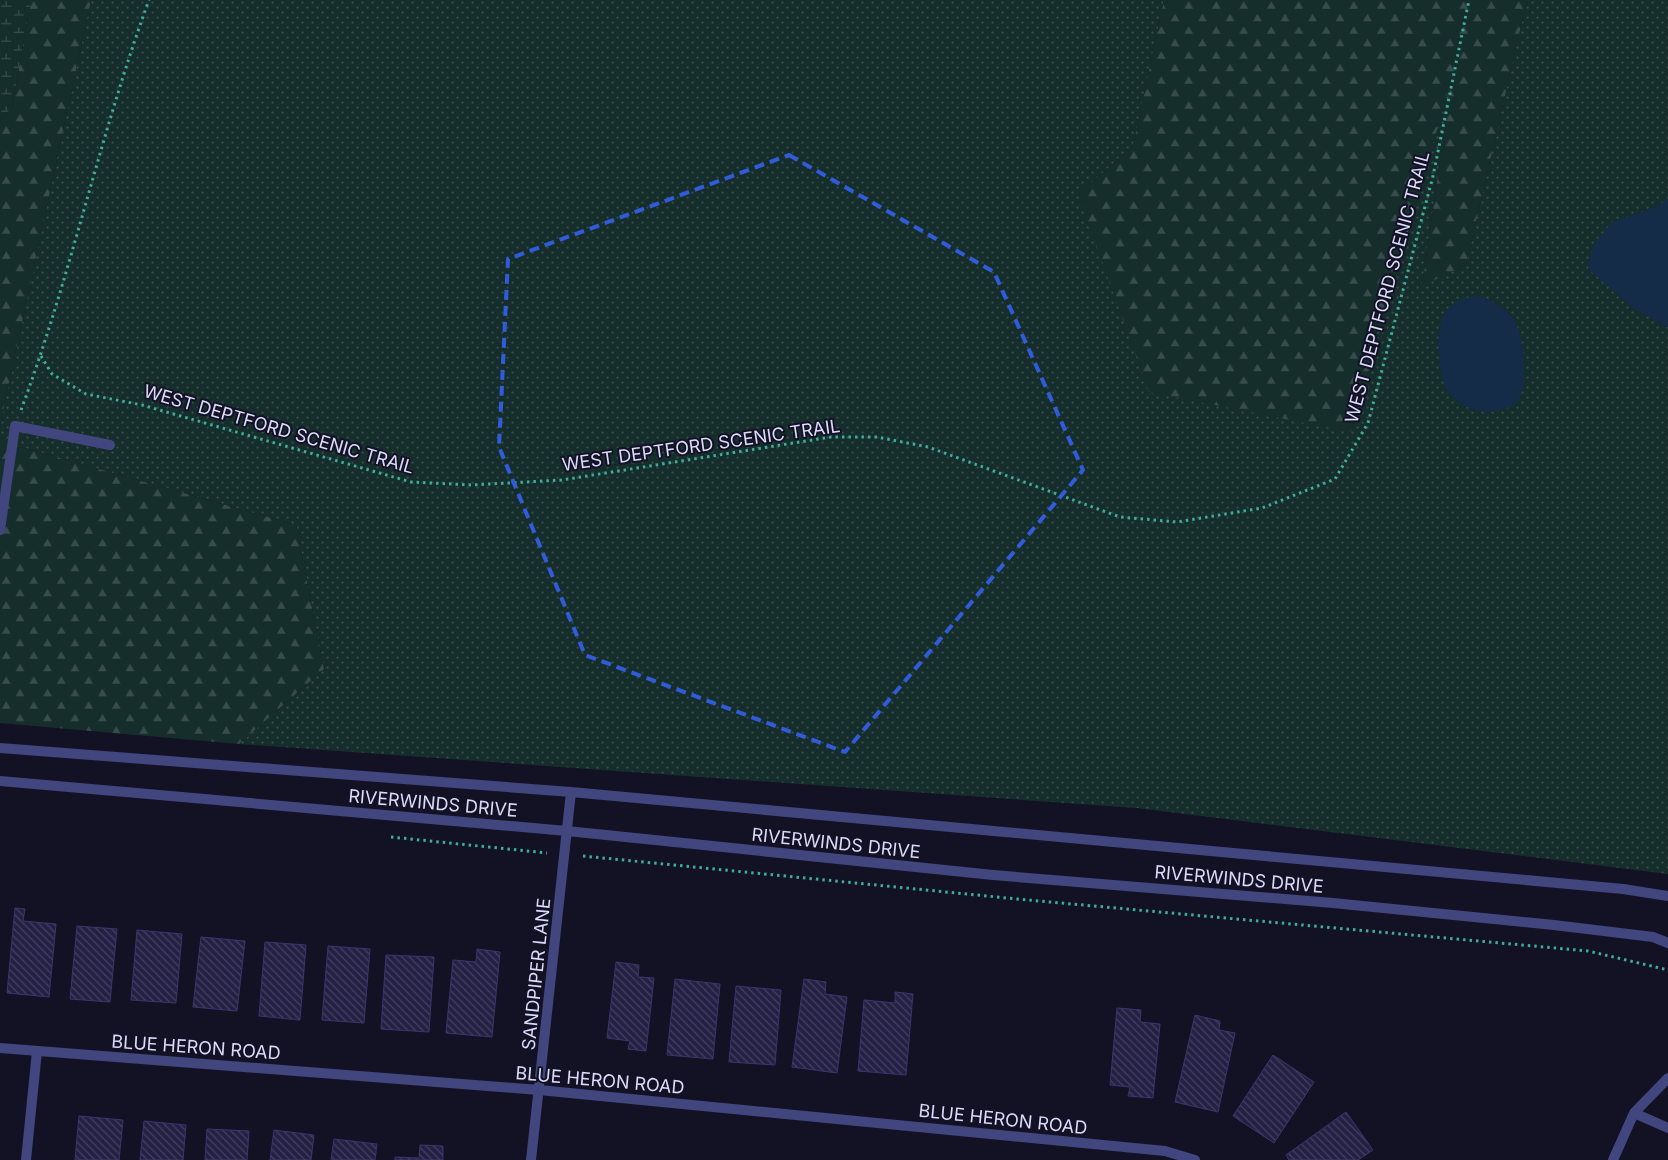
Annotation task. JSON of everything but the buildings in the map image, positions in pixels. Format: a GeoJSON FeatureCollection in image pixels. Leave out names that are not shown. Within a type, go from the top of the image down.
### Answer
{"type":"FeatureCollection","features":[{"type":"Feature","properties":{"kind":"street"},"geometry":{"type":"LineString","coordinates":[[0,530],[15,426],[110,445]]}},
{"type":"Feature","properties":{"kind":"street","name":"RIVERWINDS DRIVE"},"geometry":{"type":"LineString","coordinates":[[0,748],[571,792],[1532,880],[1623,889],[1668,896]]}},
{"type":"Feature","properties":{"kind":"street","name":"RIVERWINDS DRIVE"},"geometry":{"type":"LineString","coordinates":[[0,782],[568,831],[993,875],[1545,924],[1653,938],[1668,943]]}},
{"type":"Feature","properties":{"kind":"street","name":"SANDPIPER LANE"},"geometry":{"type":"LineString","coordinates":[[531,1160],[571,792]]}},
{"type":"Feature","properties":{"kind":"street","name":"BLUE HERON ROAD"},"geometry":{"type":"LineString","coordinates":[[0,1048],[539,1090],[1165,1151],[1195,1160]]}},
{"type":"Feature","properties":{"kind":"street"},"geometry":{"type":"LineString","coordinates":[[26,1160],[37,1051]]}},
{"type":"Feature","properties":{"kind":"street"},"geometry":{"type":"LineString","coordinates":[[1613,1160],[1634,1113],[1668,1078]]}},
{"type":"Feature","properties":{"kind":"street"},"geometry":{"type":"LineString","coordinates":[[1634,1113],[1668,1128]]}},
{"type":"Feature","properties":{"kind":"path"},"geometry":{"type":"LineString","coordinates":[[15,426],[41,356],[126,62],[149,0]]}},
{"type":"Feature","properties":{"kind":"path","name":"WEST DEPTFORD SCENIC TRAIL"},"geometry":{"type":"LineString","coordinates":[[41,356],[52,374],[86,394],[151,407],[411,482],[472,485],[562,480],[832,437],[877,437],[928,447],[1120,517],[1177,522],[1262,508],[1335,479],[1368,423],[1432,176],[1469,0]]}},
{"type":"Feature","properties":{"kind":"path"},"geometry":{"type":"LineString","coordinates":[[598,858],[1017,899],[1588,951],[1668,970]]}},
{"type":"Feature","properties":{"kind":"highlighted area"},"geometry":{"type":"Polygon","coordinates":[[[789,155],[994,272],[1083,470],[845,752],[585,655],[499,447],[508,259],[789,155]]]}},
{"type":"Feature","properties":{"kind":"green space"},"geometry":{"type":"Polygon","coordinates":[[[0,0],[31,0],[12,107],[0,121],[0,0]]]}},
{"type":"Feature","properties":{"kind":"green space"},"geometry":{"type":"Polygon","coordinates":[[[31,0],[91,0],[0,425],[0,121],[12,107],[31,0]]]}},
{"type":"Feature","properties":{"kind":"green space"},"geometry":{"type":"Polygon","coordinates":[[[91,0],[1164,0],[1133,146],[1078,195],[1351,432],[1453,72],[1422,285],[1466,265],[1527,0],[1668,0],[1668,874],[1137,808],[239,744],[324,669],[296,525],[0,441],[0,425],[91,0]]]}},
{"type":"Feature","properties":{"kind":"green space"},"geometry":{"type":"Polygon","coordinates":[[[1164,0],[1527,0],[1466,265],[1422,286],[1452,77],[1351,432],[1149,392],[1078,195],[1133,146],[1164,0]]]}},
{"type":"Feature","properties":{"kind":"green space"},"geometry":{"type":"Polygon","coordinates":[[[0,441],[296,525],[324,669],[239,744],[0,723],[0,441]]]}},
{"type":"Feature","properties":{"kind":"water"},"geometry":{"type":"Polygon","coordinates":[[[1668,199],[1668,327],[1637,311],[1588,269],[1593,246],[1612,222],[1649,210],[1668,199]]]}},
{"type":"Feature","properties":{"kind":"water"},"geometry":{"type":"Polygon","coordinates":[[[1481,296],[1502,307],[1512,317],[1520,335],[1524,361],[1523,387],[1520,397],[1515,404],[1507,408],[1488,412],[1469,408],[1460,403],[1447,390],[1443,382],[1439,353],[1439,330],[1445,312],[1458,301],[1481,296]]]}}]}
